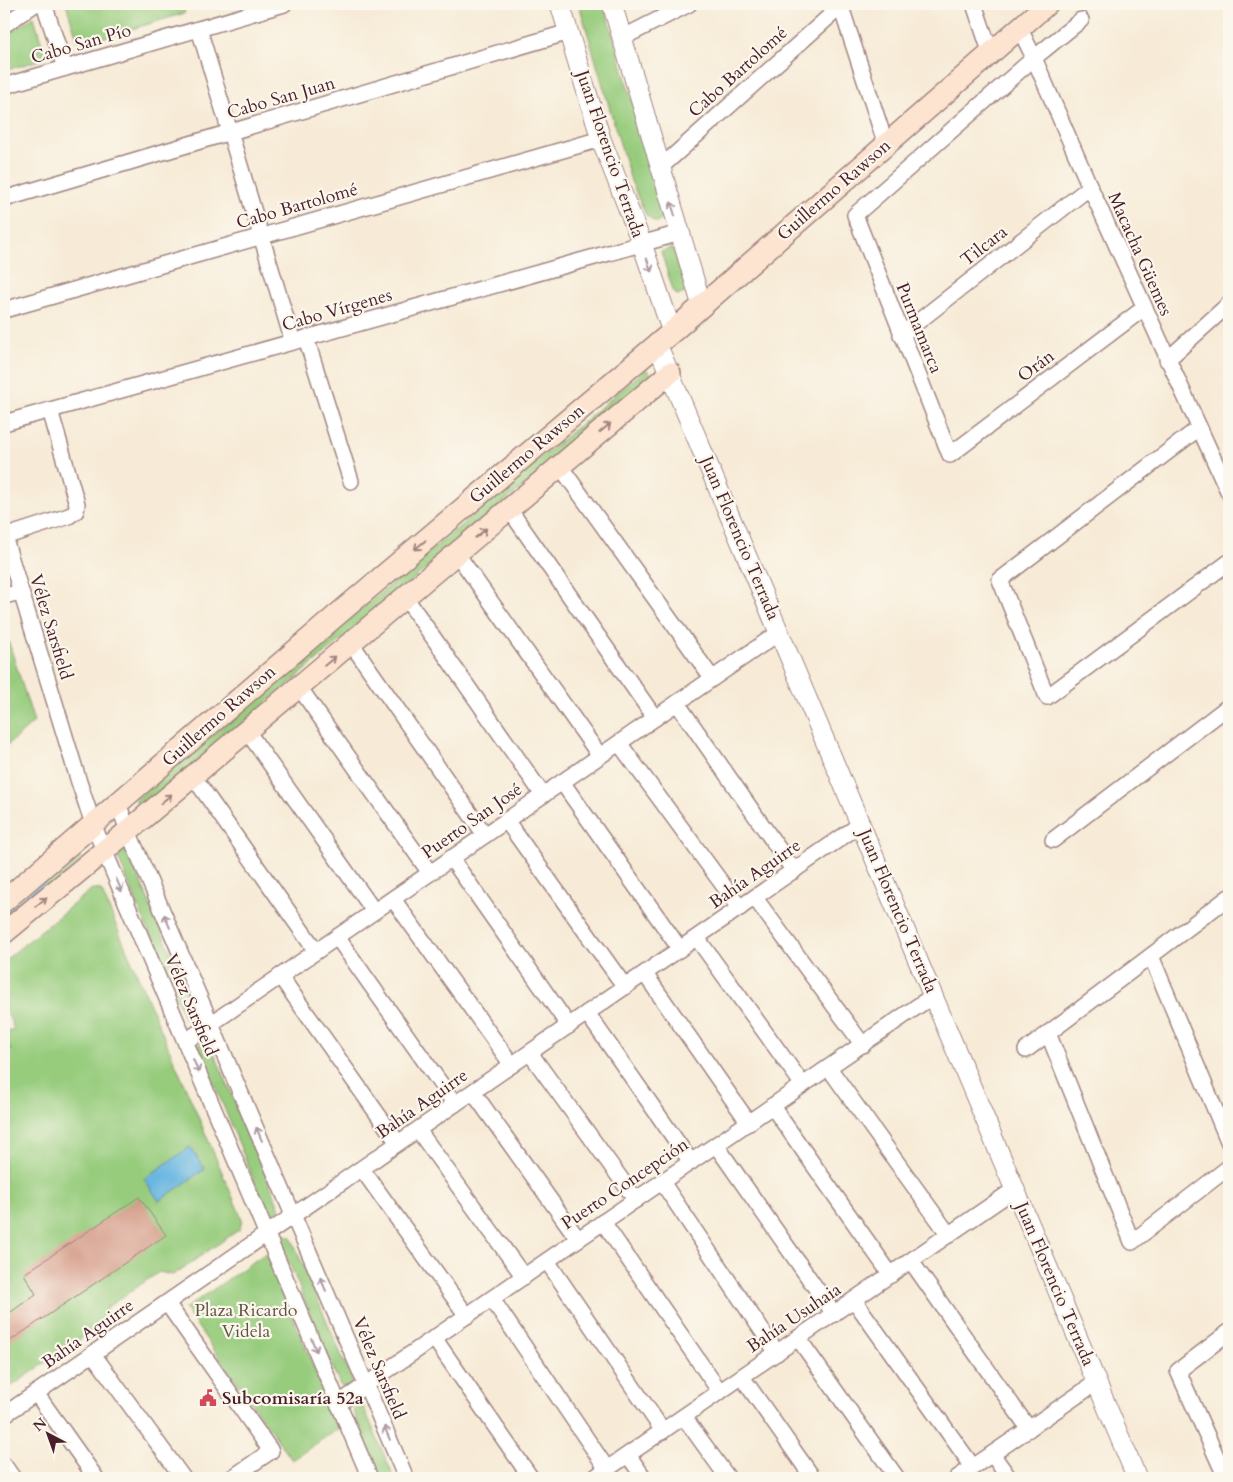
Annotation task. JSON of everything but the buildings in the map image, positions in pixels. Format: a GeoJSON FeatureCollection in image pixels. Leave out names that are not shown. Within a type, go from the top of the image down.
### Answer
{"type":"FeatureCollection","features":[{"type":"Feature","properties":{"kind":"main road","name":"Guillermo Rawson"},"geometry":{"type":"LineString","coordinates":[[4,901],[338,614],[702,306],[1047,4]]}},
{"type":"Feature","properties":{"kind":"main road","name":"Guillermo Rawson"},"geometry":{"type":"LineString","coordinates":[[4,933],[194,776],[670,373]]}},
{"type":"Feature","properties":{"kind":"street"},"geometry":{"type":"LineString","coordinates":[[4,25],[35,4]]}},
{"type":"Feature","properties":{"kind":"street"},"geometry":{"type":"LineString","coordinates":[[44,4],[65,68]]}},
{"type":"Feature","properties":{"kind":"street","name":"Cabo San Pío"},"geometry":{"type":"LineString","coordinates":[[4,86],[284,4]]}},
{"type":"Feature","properties":{"kind":"street","name":"Juan Florencio Terrada"},"geometry":{"type":"LineString","coordinates":[[560,4],[601,139],[642,244],[664,338],[670,373],[1137,1478]]}},
{"type":"Feature","properties":{"kind":"street"},"geometry":{"type":"LineString","coordinates":[[612,4],[702,306]]}},
{"type":"Feature","properties":{"kind":"street"},"geometry":{"type":"LineString","coordinates":[[622,38],[689,4]]}},
{"type":"Feature","properties":{"kind":"street"},"geometry":{"type":"LineString","coordinates":[[974,4],[991,54]]}},
{"type":"Feature","properties":{"kind":"street"},"geometry":{"type":"LineString","coordinates":[[841,5],[886,145]]}},
{"type":"Feature","properties":{"kind":"street","name":"Cabo Bartolomé"},"geometry":{"type":"LineString","coordinates":[[661,167],[841,5]]}},
{"type":"Feature","properties":{"kind":"street"},"geometry":{"type":"LineString","coordinates":[[1034,58],[1081,20]]}},
{"type":"Feature","properties":{"kind":"street"},"geometry":{"type":"LineString","coordinates":[[199,29],[261,236],[351,481]]}},
{"type":"Feature","properties":{"kind":"street","name":"Macacha Güemes"},"geometry":{"type":"LineString","coordinates":[[1020,29],[1144,308],[1229,493]]}},
{"type":"Feature","properties":{"kind":"street","name":"Cabo San Juan"},"geometry":{"type":"LineString","coordinates":[[4,199],[569,32]]}},
{"type":"Feature","properties":{"kind":"street","name":"Purmamarca"},"geometry":{"type":"LineString","coordinates":[[950,455],[855,215],[1034,58]]}},
{"type":"Feature","properties":{"kind":"street","name":"Cabo Bartolomé"},"geometry":{"type":"LineString","coordinates":[[4,310],[601,139]]}},
{"type":"Feature","properties":{"kind":"street","name":"Tilcara"},"geometry":{"type":"LineString","coordinates":[[901,335],[1090,187]]}},
{"type":"Feature","properties":{"kind":"street","name":"Cabo Vírgenes"},"geometry":{"type":"LineString","coordinates":[[4,423],[680,234]]}},
{"type":"Feature","properties":{"kind":"street"},"geometry":{"type":"LineString","coordinates":[[1168,360],[1229,304]]}},
{"type":"Feature","properties":{"kind":"street","name":"Orán"},"geometry":{"type":"LineString","coordinates":[[950,455],[1144,308]]}},
{"type":"Feature","properties":{"kind":"street"},"geometry":{"type":"LineString","coordinates":[[4,537],[69,516],[76,511],[78,504],[50,410]]}},
{"type":"Feature","properties":{"kind":"street"},"geometry":{"type":"LineString","coordinates":[[1199,428],[1000,580],[1048,697],[1229,562]]}},
{"type":"Feature","properties":{"kind":"street"},"geometry":{"type":"LineString","coordinates":[[560,466],[712,678]]}},
{"type":"Feature","properties":{"kind":"street"},"geometry":{"type":"LineString","coordinates":[[509,509],[655,718]]}},
{"type":"Feature","properties":{"kind":"street","name":"Vélez Sarsfield"},"geometry":{"type":"LineString","coordinates":[[4,537],[93,824],[370,1478]]}},
{"type":"Feature","properties":{"kind":"street"},"geometry":{"type":"LineString","coordinates":[[457,554],[600,756]]}},
{"type":"Feature","properties":{"kind":"street"},"geometry":{"type":"LineString","coordinates":[[4,596],[21,592]]}},
{"type":"Feature","properties":{"kind":"street"},"geometry":{"type":"LineString","coordinates":[[405,598],[543,795]]}},
{"type":"Feature","properties":{"kind":"street","name":"Puerto San José"},"geometry":{"type":"LineString","coordinates":[[186,1041],[780,632]]}},
{"type":"Feature","properties":{"kind":"street"},"geometry":{"type":"LineString","coordinates":[[351,643],[485,835]]}},
{"type":"Feature","properties":{"kind":"street"},"geometry":{"type":"LineString","coordinates":[[299,687],[430,873]]}},
{"type":"Feature","properties":{"kind":"street"},"geometry":{"type":"LineString","coordinates":[[677,703],[794,871]]}},
{"type":"Feature","properties":{"kind":"street"},"geometry":{"type":"LineString","coordinates":[[1053,840],[1229,706]]}},
{"type":"Feature","properties":{"kind":"street"},"geometry":{"type":"LineString","coordinates":[[247,731],[374,911]]}},
{"type":"Feature","properties":{"kind":"street"},"geometry":{"type":"LineString","coordinates":[[618,743],[740,908]]}},
{"type":"Feature","properties":{"kind":"street"},"geometry":{"type":"LineString","coordinates":[[194,776],[316,951]]}},
{"type":"Feature","properties":{"kind":"street"},"geometry":{"type":"LineString","coordinates":[[562,782],[680,949]]}},
{"type":"Feature","properties":{"kind":"street","name":"Vélez Sarsfield"},"geometry":{"type":"LineString","coordinates":[[118,803],[128,831],[406,1478]]}},
{"type":"Feature","properties":{"kind":"street"},"geometry":{"type":"LineString","coordinates":[[506,820],[625,987]]}},
{"type":"Feature","properties":{"kind":"street","name":"Bahía Aguirre"},"geometry":{"type":"LineString","coordinates":[[4,1415],[861,824]]}},
{"type":"Feature","properties":{"kind":"street"},"geometry":{"type":"LineString","coordinates":[[451,858],[569,1026]]}},
{"type":"Feature","properties":{"kind":"street"},"geometry":{"type":"LineString","coordinates":[[1026,1050],[1229,897]]}},
{"type":"Feature","properties":{"kind":"street"},"geometry":{"type":"LineString","coordinates":[[755,898],[862,1045]]}},
{"type":"Feature","properties":{"kind":"street"},"geometry":{"type":"LineString","coordinates":[[393,899],[512,1065]]}},
{"type":"Feature","properties":{"kind":"street"},"geometry":{"type":"LineString","coordinates":[[337,937],[455,1104]]}},
{"type":"Feature","properties":{"kind":"street"},"geometry":{"type":"LineString","coordinates":[[697,938],[803,1085]]}},
{"type":"Feature","properties":{"kind":"street"},"geometry":{"type":"LineString","coordinates":[[1150,956],[1229,1143]]}},
{"type":"Feature","properties":{"kind":"street"},"geometry":{"type":"LineString","coordinates":[[644,974],[749,1123]]}},
{"type":"Feature","properties":{"kind":"street"},"geometry":{"type":"LineString","coordinates":[[280,976],[398,1144]]}},
{"type":"Feature","properties":{"kind":"street","name":"Puerto Concepción"},"geometry":{"type":"LineString","coordinates":[[338,1404],[934,995]]}},
{"type":"Feature","properties":{"kind":"street"},"geometry":{"type":"LineString","coordinates":[[587,1013],[691,1162]]}},
{"type":"Feature","properties":{"kind":"street"},"geometry":{"type":"LineString","coordinates":[[1048,1034],[1132,1242],[1229,1167]]}},
{"type":"Feature","properties":{"kind":"street"},"geometry":{"type":"LineString","coordinates":[[530,1053],[636,1200]]}},
{"type":"Feature","properties":{"kind":"street"},"geometry":{"type":"LineString","coordinates":[[829,1068],[949,1235]]}},
{"type":"Feature","properties":{"kind":"street"},"geometry":{"type":"LineString","coordinates":[[473,1092],[578,1240]]}},
{"type":"Feature","properties":{"kind":"street"},"geometry":{"type":"LineString","coordinates":[[772,1106],[891,1274]]}},
{"type":"Feature","properties":{"kind":"street"},"geometry":{"type":"LineString","coordinates":[[418,1130],[524,1276]]}},
{"type":"Feature","properties":{"kind":"street"},"geometry":{"type":"LineString","coordinates":[[716,1145],[834,1314]]}},
{"type":"Feature","properties":{"kind":"street"},"geometry":{"type":"LineString","coordinates":[[362,1168],[466,1316]]}},
{"type":"Feature","properties":{"kind":"street"},"geometry":{"type":"LineString","coordinates":[[662,1182],[777,1353]]}},
{"type":"Feature","properties":{"kind":"street","name":"Bahía Usuhaia"},"geometry":{"type":"LineString","coordinates":[[594,1478],[1015,1189]]}},
{"type":"Feature","properties":{"kind":"street"},"geometry":{"type":"LineString","coordinates":[[603,1222],[720,1392]]}},
{"type":"Feature","properties":{"kind":"street"},"geometry":{"type":"LineString","coordinates":[[547,1261],[663,1431]]}},
{"type":"Feature","properties":{"kind":"street"},"geometry":{"type":"LineString","coordinates":[[911,1261],[1029,1428]]}},
{"type":"Feature","properties":{"kind":"street"},"geometry":{"type":"LineString","coordinates":[[492,1299],[607,1469]]}},
{"type":"Feature","properties":{"kind":"street"},"geometry":{"type":"LineString","coordinates":[[854,1300],[972,1468]]}},
{"type":"Feature","properties":{"kind":"street"},"geometry":{"type":"LineString","coordinates":[[167,1302],[271,1451],[232,1478]]}},
{"type":"Feature","properties":{"kind":"street"},"geometry":{"type":"LineString","coordinates":[[1226,1478],[1178,1371],[1229,1332]]}},
{"type":"Feature","properties":{"kind":"street"},"geometry":{"type":"LineString","coordinates":[[434,1338],[531,1478]]}},
{"type":"Feature","properties":{"kind":"street"},"geometry":{"type":"LineString","coordinates":[[798,1338],[897,1478]]}},
{"type":"Feature","properties":{"kind":"street"},"geometry":{"type":"LineString","coordinates":[[93,1354],[183,1478]]}},
{"type":"Feature","properties":{"kind":"street"},"geometry":{"type":"LineString","coordinates":[[742,1377],[813,1478]]}},
{"type":"Feature","properties":{"kind":"street"},"geometry":{"type":"LineString","coordinates":[[957,1478],[1097,1382]]}},
{"type":"Feature","properties":{"kind":"street"},"geometry":{"type":"LineString","coordinates":[[36,1393],[96,1478]]}},
{"type":"Feature","properties":{"kind":"street"},"geometry":{"type":"LineString","coordinates":[[684,1416],[728,1478]]}},
{"type":"Feature","properties":{"kind":"street"},"geometry":{"type":"LineString","coordinates":[[992,1454],[1008,1478]]}},
{"type":"Feature","properties":{"kind":"street"},"geometry":{"type":"LineString","coordinates":[[628,1455],[644,1478]]}},
{"type":"Feature","properties":{"kind":"street"},"geometry":{"type":"LineString","coordinates":[[4,1465],[13,1478]]}},
{"type":"Feature","properties":{"kind":"green space"},"geometry":{"type":"Polygon","coordinates":[[[66,4],[182,4],[185,13],[79,45],[66,4]]]}},
{"type":"Feature","properties":{"kind":"green space"},"geometry":{"type":"Polygon","coordinates":[[[579,4],[604,4],[662,205],[664,214],[659,222],[655,222],[646,215],[631,181],[579,4]]]}},
{"type":"Feature","properties":{"kind":"green space"},"geometry":{"type":"Polygon","coordinates":[[[34,17],[46,58],[4,71],[4,37],[34,17]]]}},
{"type":"Feature","properties":{"kind":"green space"},"geometry":{"type":"Polygon","coordinates":[[[672,248],[686,287],[685,293],[679,295],[675,294],[673,290],[661,252],[672,248]]]}},
{"type":"Feature","properties":{"kind":"green space"},"geometry":{"type":"Polygon","coordinates":[[[646,369],[653,377],[142,808],[135,800],[646,369]]]}},
{"type":"Feature","properties":{"kind":"green space"},"geometry":{"type":"Polygon","coordinates":[[[4,627],[34,722],[4,748],[4,627]]]}},
{"type":"Feature","properties":{"kind":"green space"},"geometry":{"type":"Polygon","coordinates":[[[124,848],[127,850],[196,1012],[197,1017],[194,1021],[185,1019],[117,855],[116,851],[124,848]]]}},
{"type":"Feature","properties":{"kind":"green space"},"geometry":{"type":"Polygon","coordinates":[[[77,854],[82,861],[4,926],[4,916],[77,854]]]}},
{"type":"Feature","properties":{"kind":"green space"},"geometry":{"type":"Polygon","coordinates":[[[92,889],[101,890],[242,1219],[240,1229],[173,1275],[159,1272],[106,1308],[102,1324],[6,1390],[4,1389],[4,1052],[11,1051],[4,1034],[14,1029],[4,1005],[4,961],[92,889]]]}},
{"type":"Feature","properties":{"kind":"green space"},"geometry":{"type":"Polygon","coordinates":[[[203,1040],[210,1043],[279,1206],[276,1215],[271,1215],[267,1212],[200,1049],[199,1044],[203,1040]]]}},
{"type":"Feature","properties":{"kind":"green space"},"geometry":{"type":"Polygon","coordinates":[[[284,1234],[291,1237],[351,1378],[352,1382],[348,1387],[340,1385],[281,1243],[280,1238],[284,1234]]]}},
{"type":"Feature","properties":{"kind":"green space","name":"Plaza Ricardo Videla"},"geometry":{"type":"Polygon","coordinates":[[[266,1253],[339,1428],[292,1460],[185,1309],[266,1253]]]}},
{"type":"Feature","properties":{"kind":"green space"},"geometry":{"type":"Polygon","coordinates":[[[358,1405],[364,1408],[394,1478],[381,1478],[354,1413],[353,1409],[358,1405]]]}},
{"type":"Feature","properties":{"kind":"water"},"geometry":{"type":"Polygon","coordinates":[[[190,1147],[205,1169],[159,1201],[144,1179],[190,1147]]]}},
{"type":"Feature","properties":{"kind":"waterway"},"geometry":{"type":"LineString","coordinates":[[4,916],[89,844]]}},
{"type":"Feature","properties":{"kind":"place","name":"Subcomisaría 52a"},"geometry":{"type":"Point","coordinates":[208,1398]}}]}
